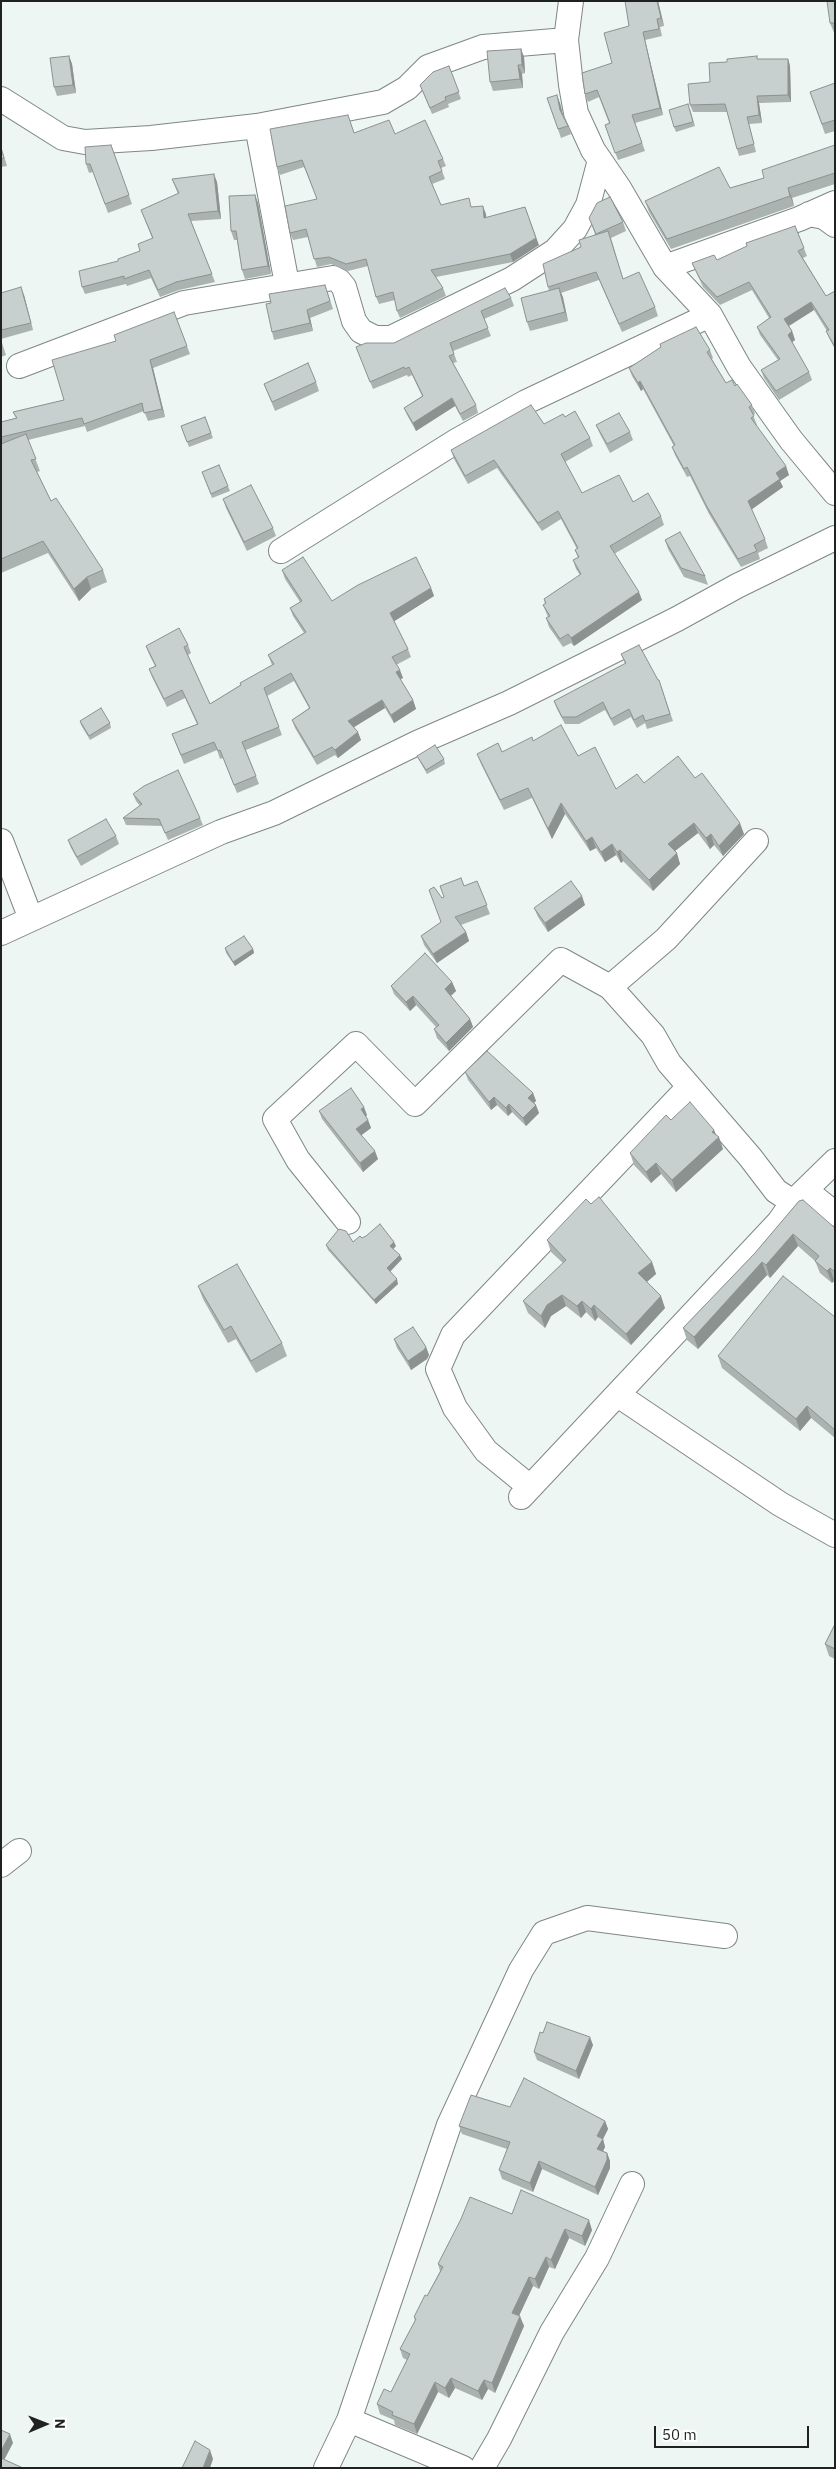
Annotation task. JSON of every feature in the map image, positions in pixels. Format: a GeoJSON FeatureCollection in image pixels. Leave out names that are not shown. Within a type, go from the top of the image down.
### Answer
{"type":"FeatureCollection","features":[{"type":"Feature","properties":{"kind":"street"},"geometry":{"type":"LineString","coordinates":[[571,1],[566,40],[576,113],[600,160],[664,266],[710,315],[739,367],[791,440],[835,493]]}},
{"type":"Feature","properties":{"kind":"street"},"geometry":{"type":"LineString","coordinates":[[1,99],[63,138],[85,142],[151,138],[257,126],[383,102],[407,88],[428,67],[483,47],[566,40]]}},
{"type":"Feature","properties":{"kind":"street"},"geometry":{"type":"LineString","coordinates":[[257,126],[287,284]]}},
{"type":"Feature","properties":{"kind":"street"},"geometry":{"type":"LineString","coordinates":[[19,366],[184,303],[287,284],[333,278],[339,280],[344,287],[354,321],[360,331],[376,338],[391,338],[512,279],[555,251],[575,229],[588,205],[600,160]]}},
{"type":"Feature","properties":{"kind":"street"},"geometry":{"type":"LineString","coordinates":[[664,266],[835,203]]}},
{"type":"Feature","properties":{"kind":"street"},"geometry":{"type":"LineString","coordinates":[[809,214],[824,217],[835,224]]}},
{"type":"Feature","properties":{"kind":"street"},"geometry":{"type":"LineString","coordinates":[[282,551],[458,440],[518,407],[710,315]]}},
{"type":"Feature","properties":{"kind":"street"},"geometry":{"type":"LineString","coordinates":[[1,933],[221,832],[274,813],[417,743],[509,703],[835,538]]}},
{"type":"Feature","properties":{"kind":"street"},"geometry":{"type":"LineString","coordinates":[[1,841],[31,919]]}},
{"type":"Feature","properties":{"kind":"street"},"geometry":{"type":"LineString","coordinates":[[610,987],[666,939],[756,842]]}},
{"type":"Feature","properties":{"kind":"street"},"geometry":{"type":"LineString","coordinates":[[348,1222],[298,1160],[275,1119],[356,1044],[415,1104],[561,960],[610,987],[653,1035],[669,1063],[776,1191],[793,1202],[814,1198],[835,1214]]}},
{"type":"Feature","properties":{"kind":"street"},"geometry":{"type":"LineString","coordinates":[[690,1088],[453,1335],[438,1369],[455,1408],[486,1451],[525,1492],[562,1451],[618,1395],[778,1222],[793,1202],[835,1161]]}},
{"type":"Feature","properties":{"kind":"street"},"geometry":{"type":"LineString","coordinates":[[618,1395],[772,1498],[835,1535]]}},
{"type":"Feature","properties":{"kind":"street"},"geometry":{"type":"LineString","coordinates":[[326,2468],[349,2420],[449,2124],[520,1970],[544,1934],[587,1918],[725,1936]]}},
{"type":"Feature","properties":{"kind":"street"},"geometry":{"type":"LineString","coordinates":[[482,2468],[499,2439],[552,2332],[597,2258],[632,2184]]}},
{"type":"Feature","properties":{"kind":"street"},"geometry":{"type":"LineString","coordinates":[[349,2420],[462,2468]]}},
{"type":"Feature","properties":{"kind":"building"},"geometry":{"type":"Polygon","coordinates":[[[625,1],[657,1],[661,18],[657,19],[659,29],[643,32],[660,108],[632,115],[642,143],[615,153],[605,125],[610,123],[597,90],[585,94],[582,73],[612,63],[604,33],[629,26],[625,1]]]}},
{"type":"Feature","properties":{"kind":"building"},"geometry":{"type":"Polygon","coordinates":[[[827,1],[835,1],[835,23],[830,23],[827,1]]]}},
{"type":"Feature","properties":{"kind":"building"},"geometry":{"type":"Polygon","coordinates":[[[521,49],[522,65],[518,65],[520,79],[490,82],[487,51],[521,49]]]}},
{"type":"Feature","properties":{"kind":"building"},"geometry":{"type":"Polygon","coordinates":[[[69,56],[73,85],[54,87],[50,58],[69,56]]]}},
{"type":"Feature","properties":{"kind":"building"},"geometry":{"type":"Polygon","coordinates":[[[757,56],[757,59],[788,59],[788,95],[757,96],[759,115],[747,117],[754,144],[737,149],[725,104],[690,105],[688,84],[710,82],[709,63],[727,62],[727,59],[757,56]]]}},
{"type":"Feature","properties":{"kind":"building"},"geometry":{"type":"Polygon","coordinates":[[[449,66],[459,92],[445,97],[446,100],[430,108],[420,85],[433,72],[449,66]]]}},
{"type":"Feature","properties":{"kind":"building"},"geometry":{"type":"Polygon","coordinates":[[[835,83],[835,120],[822,124],[810,92],[835,83]]]}},
{"type":"Feature","properties":{"kind":"building"},"geometry":{"type":"Polygon","coordinates":[[[557,95],[560,110],[568,126],[558,129],[547,98],[557,95]]]}},
{"type":"Feature","properties":{"kind":"building"},"geometry":{"type":"Polygon","coordinates":[[[688,104],[693,122],[674,127],[669,110],[688,104]]]}},
{"type":"Feature","properties":{"kind":"building"},"geometry":{"type":"Polygon","coordinates":[[[348,115],[354,133],[389,120],[395,134],[425,120],[443,159],[438,161],[442,171],[429,177],[441,205],[469,198],[471,207],[483,206],[484,218],[525,207],[536,238],[510,254],[431,270],[443,288],[397,311],[393,292],[376,297],[366,259],[346,264],[329,257],[314,259],[306,229],[290,233],[285,206],[317,199],[302,160],[277,167],[270,129],[348,115]]]}},
{"type":"Feature","properties":{"kind":"building"},"geometry":{"type":"Polygon","coordinates":[[[111,145],[129,195],[105,204],[90,164],[86,164],[85,147],[111,145]]]}},
{"type":"Feature","properties":{"kind":"building"},"geometry":{"type":"Polygon","coordinates":[[[835,145],[835,173],[788,188],[790,196],[667,239],[645,201],[719,167],[730,188],[764,178],[762,170],[835,145]]]}},
{"type":"Feature","properties":{"kind":"building"},"geometry":{"type":"Polygon","coordinates":[[[1,148],[4,158],[1,159],[1,148]]]}},
{"type":"Feature","properties":{"kind":"building"},"geometry":{"type":"Polygon","coordinates":[[[214,174],[218,211],[188,214],[212,274],[176,282],[158,290],[149,270],[124,279],[124,276],[82,287],[79,271],[118,261],[118,259],[140,251],[138,244],[153,238],[141,210],[179,193],[172,179],[214,174]]]}},
{"type":"Feature","properties":{"kind":"building"},"geometry":{"type":"Polygon","coordinates":[[[255,195],[268,266],[242,270],[236,231],[231,231],[229,196],[255,195]]]}},
{"type":"Feature","properties":{"kind":"building"},"geometry":{"type":"Polygon","coordinates":[[[610,197],[623,222],[596,234],[589,218],[597,203],[610,197]]]}},
{"type":"Feature","properties":{"kind":"building"},"geometry":{"type":"Polygon","coordinates":[[[795,226],[804,248],[798,251],[826,296],[835,291],[835,347],[826,331],[829,330],[811,302],[784,319],[792,331],[788,335],[809,372],[776,391],[761,370],[780,359],[757,327],[771,317],[749,282],[717,297],[700,279],[692,263],[714,255],[717,260],[747,246],[746,243],[795,226]]]}},
{"type":"Feature","properties":{"kind":"building"},"geometry":{"type":"Polygon","coordinates":[[[608,231],[623,279],[639,272],[655,307],[619,324],[596,272],[548,287],[543,264],[581,247],[579,240],[608,231]]]}},
{"type":"Feature","properties":{"kind":"building"},"geometry":{"type":"Polygon","coordinates":[[[325,285],[330,301],[307,310],[310,323],[272,332],[266,304],[271,303],[269,294],[325,285]]]}},
{"type":"Feature","properties":{"kind":"building"},"geometry":{"type":"Polygon","coordinates":[[[21,287],[31,323],[1,330],[1,293],[21,287]]]}},
{"type":"Feature","properties":{"kind":"building"},"geometry":{"type":"Polygon","coordinates":[[[505,288],[511,298],[481,311],[488,328],[450,343],[454,354],[449,356],[476,405],[460,414],[452,398],[413,423],[404,408],[423,396],[409,367],[405,369],[404,367],[370,382],[356,347],[366,343],[394,343],[505,288]]]}},
{"type":"Feature","properties":{"kind":"building"},"geometry":{"type":"Polygon","coordinates":[[[559,288],[565,312],[527,322],[521,298],[559,288]]]}},
{"type":"Feature","properties":{"kind":"building"},"geometry":{"type":"Polygon","coordinates":[[[174,312],[187,346],[150,360],[162,409],[144,413],[142,403],[84,424],[82,418],[1,437],[1,422],[17,418],[13,412],[64,400],[52,360],[116,341],[114,335],[174,312]]]}},
{"type":"Feature","properties":{"kind":"building"},"geometry":{"type":"Polygon","coordinates":[[[696,327],[710,350],[707,352],[726,383],[732,380],[735,386],[737,384],[752,405],[749,407],[754,416],[751,418],[786,466],[776,473],[780,479],[748,501],[765,539],[754,545],[757,551],[738,559],[706,505],[687,467],[684,469],[672,447],[675,445],[640,381],[638,383],[629,368],[661,347],[660,344],[696,327]]]}},
{"type":"Feature","properties":{"kind":"building"},"geometry":{"type":"Polygon","coordinates":[[[308,363],[316,382],[272,402],[264,384],[308,363]]]}},
{"type":"Feature","properties":{"kind":"building"},"geometry":{"type":"Polygon","coordinates":[[[531,405],[544,424],[563,414],[565,417],[575,411],[590,438],[561,454],[582,493],[619,475],[633,502],[648,493],[661,516],[610,546],[639,592],[571,638],[568,634],[560,639],[546,618],[550,616],[543,605],[546,603],[544,599],[581,574],[573,560],[579,557],[575,550],[578,548],[558,511],[538,523],[494,460],[465,476],[451,450],[531,405]]]}},
{"type":"Feature","properties":{"kind":"building"},"geometry":{"type":"Polygon","coordinates":[[[619,413],[630,432],[607,444],[596,425],[619,413]]]}},
{"type":"Feature","properties":{"kind":"building"},"geometry":{"type":"Polygon","coordinates":[[[205,417],[211,433],[187,442],[181,426],[205,417]]]}},
{"type":"Feature","properties":{"kind":"building"},"geometry":{"type":"Polygon","coordinates":[[[26,434],[36,459],[31,460],[51,501],[56,498],[103,570],[87,577],[74,589],[43,541],[1,559],[1,444],[26,434]]]}},
{"type":"Feature","properties":{"kind":"building"},"geometry":{"type":"Polygon","coordinates":[[[219,465],[228,486],[211,494],[202,472],[219,465]]]}},
{"type":"Feature","properties":{"kind":"building"},"geometry":{"type":"Polygon","coordinates":[[[251,485],[273,528],[244,542],[223,499],[251,485]]]}},
{"type":"Feature","properties":{"kind":"building"},"geometry":{"type":"Polygon","coordinates":[[[680,532],[705,576],[681,568],[665,540],[680,532]]]}},
{"type":"Feature","properties":{"kind":"building"},"geometry":{"type":"Polygon","coordinates":[[[303,557],[332,601],[358,585],[416,557],[431,588],[390,613],[408,649],[392,657],[400,670],[396,672],[413,700],[391,715],[382,700],[348,721],[358,732],[335,750],[332,747],[314,757],[292,720],[310,708],[291,673],[264,688],[279,727],[242,742],[256,776],[234,785],[220,750],[218,751],[214,742],[181,755],[172,734],[198,724],[182,690],[164,699],[149,669],[156,666],[146,646],[179,628],[188,645],[184,647],[210,704],[241,685],[240,683],[274,664],[268,655],[306,632],[290,608],[302,601],[282,570],[303,557]]]}},
{"type":"Feature","properties":{"kind":"building"},"geometry":{"type":"Polygon","coordinates":[[[639,645],[659,680],[670,714],[645,721],[643,715],[634,720],[629,709],[611,719],[603,702],[576,717],[562,717],[554,701],[626,663],[621,654],[639,645]]]}},
{"type":"Feature","properties":{"kind":"building"},"geometry":{"type":"Polygon","coordinates":[[[101,708],[110,723],[89,736],[80,721],[101,708]]]}},
{"type":"Feature","properties":{"kind":"building"},"geometry":{"type":"Polygon","coordinates":[[[561,725],[578,756],[595,747],[616,789],[637,774],[644,783],[678,756],[695,778],[702,773],[740,823],[719,846],[711,834],[706,838],[694,823],[668,844],[677,853],[649,880],[620,850],[617,852],[612,844],[601,852],[592,837],[586,841],[561,803],[548,829],[528,788],[500,800],[477,754],[498,743],[502,752],[532,737],[533,741],[561,725]]]}},
{"type":"Feature","properties":{"kind":"building"},"geometry":{"type":"Polygon","coordinates":[[[435,745],[444,759],[426,770],[417,756],[435,745]]]}},
{"type":"Feature","properties":{"kind":"building"},"geometry":{"type":"Polygon","coordinates":[[[178,770],[200,818],[165,833],[159,819],[123,818],[142,804],[133,794],[144,786],[178,770]]]}},
{"type":"Feature","properties":{"kind":"building"},"geometry":{"type":"Polygon","coordinates":[[[106,819],[116,836],[77,857],[68,840],[106,819]]]}},
{"type":"Feature","properties":{"kind":"building"},"geometry":{"type":"Polygon","coordinates":[[[461,878],[464,886],[477,881],[487,905],[455,917],[466,932],[433,954],[421,936],[441,922],[429,890],[434,887],[442,898],[444,897],[440,886],[461,878]]]}},
{"type":"Feature","properties":{"kind":"building"},"geometry":{"type":"Polygon","coordinates":[[[571,881],[582,896],[545,923],[534,908],[571,881]]]}},
{"type":"Feature","properties":{"kind":"building"},"geometry":{"type":"Polygon","coordinates":[[[244,936],[253,949],[233,962],[225,948],[244,936]]]}},
{"type":"Feature","properties":{"kind":"building"},"geometry":{"type":"Polygon","coordinates":[[[425,953],[452,982],[445,989],[470,1019],[446,1043],[434,1029],[439,1025],[413,996],[406,1002],[391,986],[425,953]]]}},
{"type":"Feature","properties":{"kind":"building"},"geometry":{"type":"Polygon","coordinates":[[[487,1051],[533,1093],[528,1098],[536,1105],[523,1118],[509,1104],[506,1108],[494,1097],[489,1102],[465,1072],[487,1051]]]}},
{"type":"Feature","properties":{"kind":"building"},"geometry":{"type":"Polygon","coordinates":[[[351,1088],[364,1107],[361,1109],[368,1120],[356,1129],[375,1151],[360,1163],[319,1111],[351,1088]]]}},
{"type":"Feature","properties":{"kind":"building"},"geometry":{"type":"Polygon","coordinates":[[[690,1102],[714,1130],[712,1132],[719,1137],[672,1180],[656,1163],[646,1172],[630,1153],[666,1115],[671,1120],[690,1102]]]}},
{"type":"Feature","properties":{"kind":"building"},"geometry":{"type":"Polygon","coordinates":[[[599,1197],[652,1262],[638,1273],[661,1296],[626,1334],[594,1305],[591,1309],[582,1301],[577,1306],[562,1295],[547,1305],[541,1316],[523,1301],[566,1260],[547,1240],[586,1199],[591,1204],[599,1197]]]}},
{"type":"Feature","properties":{"kind":"building"},"geometry":{"type":"Polygon","coordinates":[[[803,1200],[835,1228],[835,1272],[830,1268],[827,1271],[815,1261],[819,1256],[793,1234],[766,1265],[762,1262],[694,1337],[683,1328],[755,1253],[799,1201],[803,1200]]]}},
{"type":"Feature","properties":{"kind":"building"},"geometry":{"type":"Polygon","coordinates":[[[380,1224],[394,1242],[390,1246],[400,1255],[387,1268],[397,1279],[374,1300],[326,1245],[339,1229],[346,1231],[353,1242],[360,1236],[362,1238],[366,1236],[380,1224]]]}},
{"type":"Feature","properties":{"kind":"building"},"geometry":{"type":"Polygon","coordinates":[[[237,1264],[282,1343],[251,1361],[231,1326],[224,1330],[198,1286],[237,1264]]]}},
{"type":"Feature","properties":{"kind":"building"},"geometry":{"type":"Polygon","coordinates":[[[783,1276],[835,1317],[835,1430],[807,1406],[796,1419],[718,1356],[783,1276]]]}},
{"type":"Feature","properties":{"kind":"building"},"geometry":{"type":"Polygon","coordinates":[[[413,1327],[426,1347],[408,1361],[394,1339],[413,1327]]]}},
{"type":"Feature","properties":{"kind":"building"},"geometry":{"type":"Polygon","coordinates":[[[835,1624],[835,1649],[825,1644],[835,1624]]]}},
{"type":"Feature","properties":{"kind":"building"},"geometry":{"type":"Polygon","coordinates":[[[547,2022],[590,2037],[576,2071],[534,2052],[540,2032],[543,2033],[547,2022]]]}},
{"type":"Feature","properties":{"kind":"building"},"geometry":{"type":"Polygon","coordinates":[[[524,2078],[605,2121],[597,2136],[603,2139],[597,2149],[607,2153],[607,2160],[595,2187],[539,2161],[530,2183],[499,2170],[510,2142],[459,2126],[471,2095],[510,2107],[524,2078]]]}},
{"type":"Feature","properties":{"kind":"building"},"geometry":{"type":"Polygon","coordinates":[[[521,2190],[589,2220],[582,2236],[565,2229],[551,2260],[546,2257],[535,2279],[529,2277],[512,2313],[520,2316],[492,2383],[484,2380],[478,2391],[451,2378],[445,2388],[435,2382],[414,2424],[392,2415],[393,2412],[377,2404],[384,2389],[391,2392],[410,2354],[400,2349],[416,2319],[414,2317],[425,2295],[427,2296],[443,2267],[438,2264],[470,2197],[512,2214],[521,2190]]]}},
{"type":"Feature","properties":{"kind":"building"},"geometry":{"type":"Polygon","coordinates":[[[1,2430],[10,2434],[1,2451],[1,2430]]]}},
{"type":"Feature","properties":{"kind":"building"},"geometry":{"type":"Polygon","coordinates":[[[195,2441],[210,2450],[203,2468],[182,2468],[195,2441]]]}},
{"type":"Feature","properties":{"kind":"building"},"geometry":{"type":"Polygon","coordinates":[[[1,2458],[23,2468],[1,2468],[1,2458]]]}}]}
